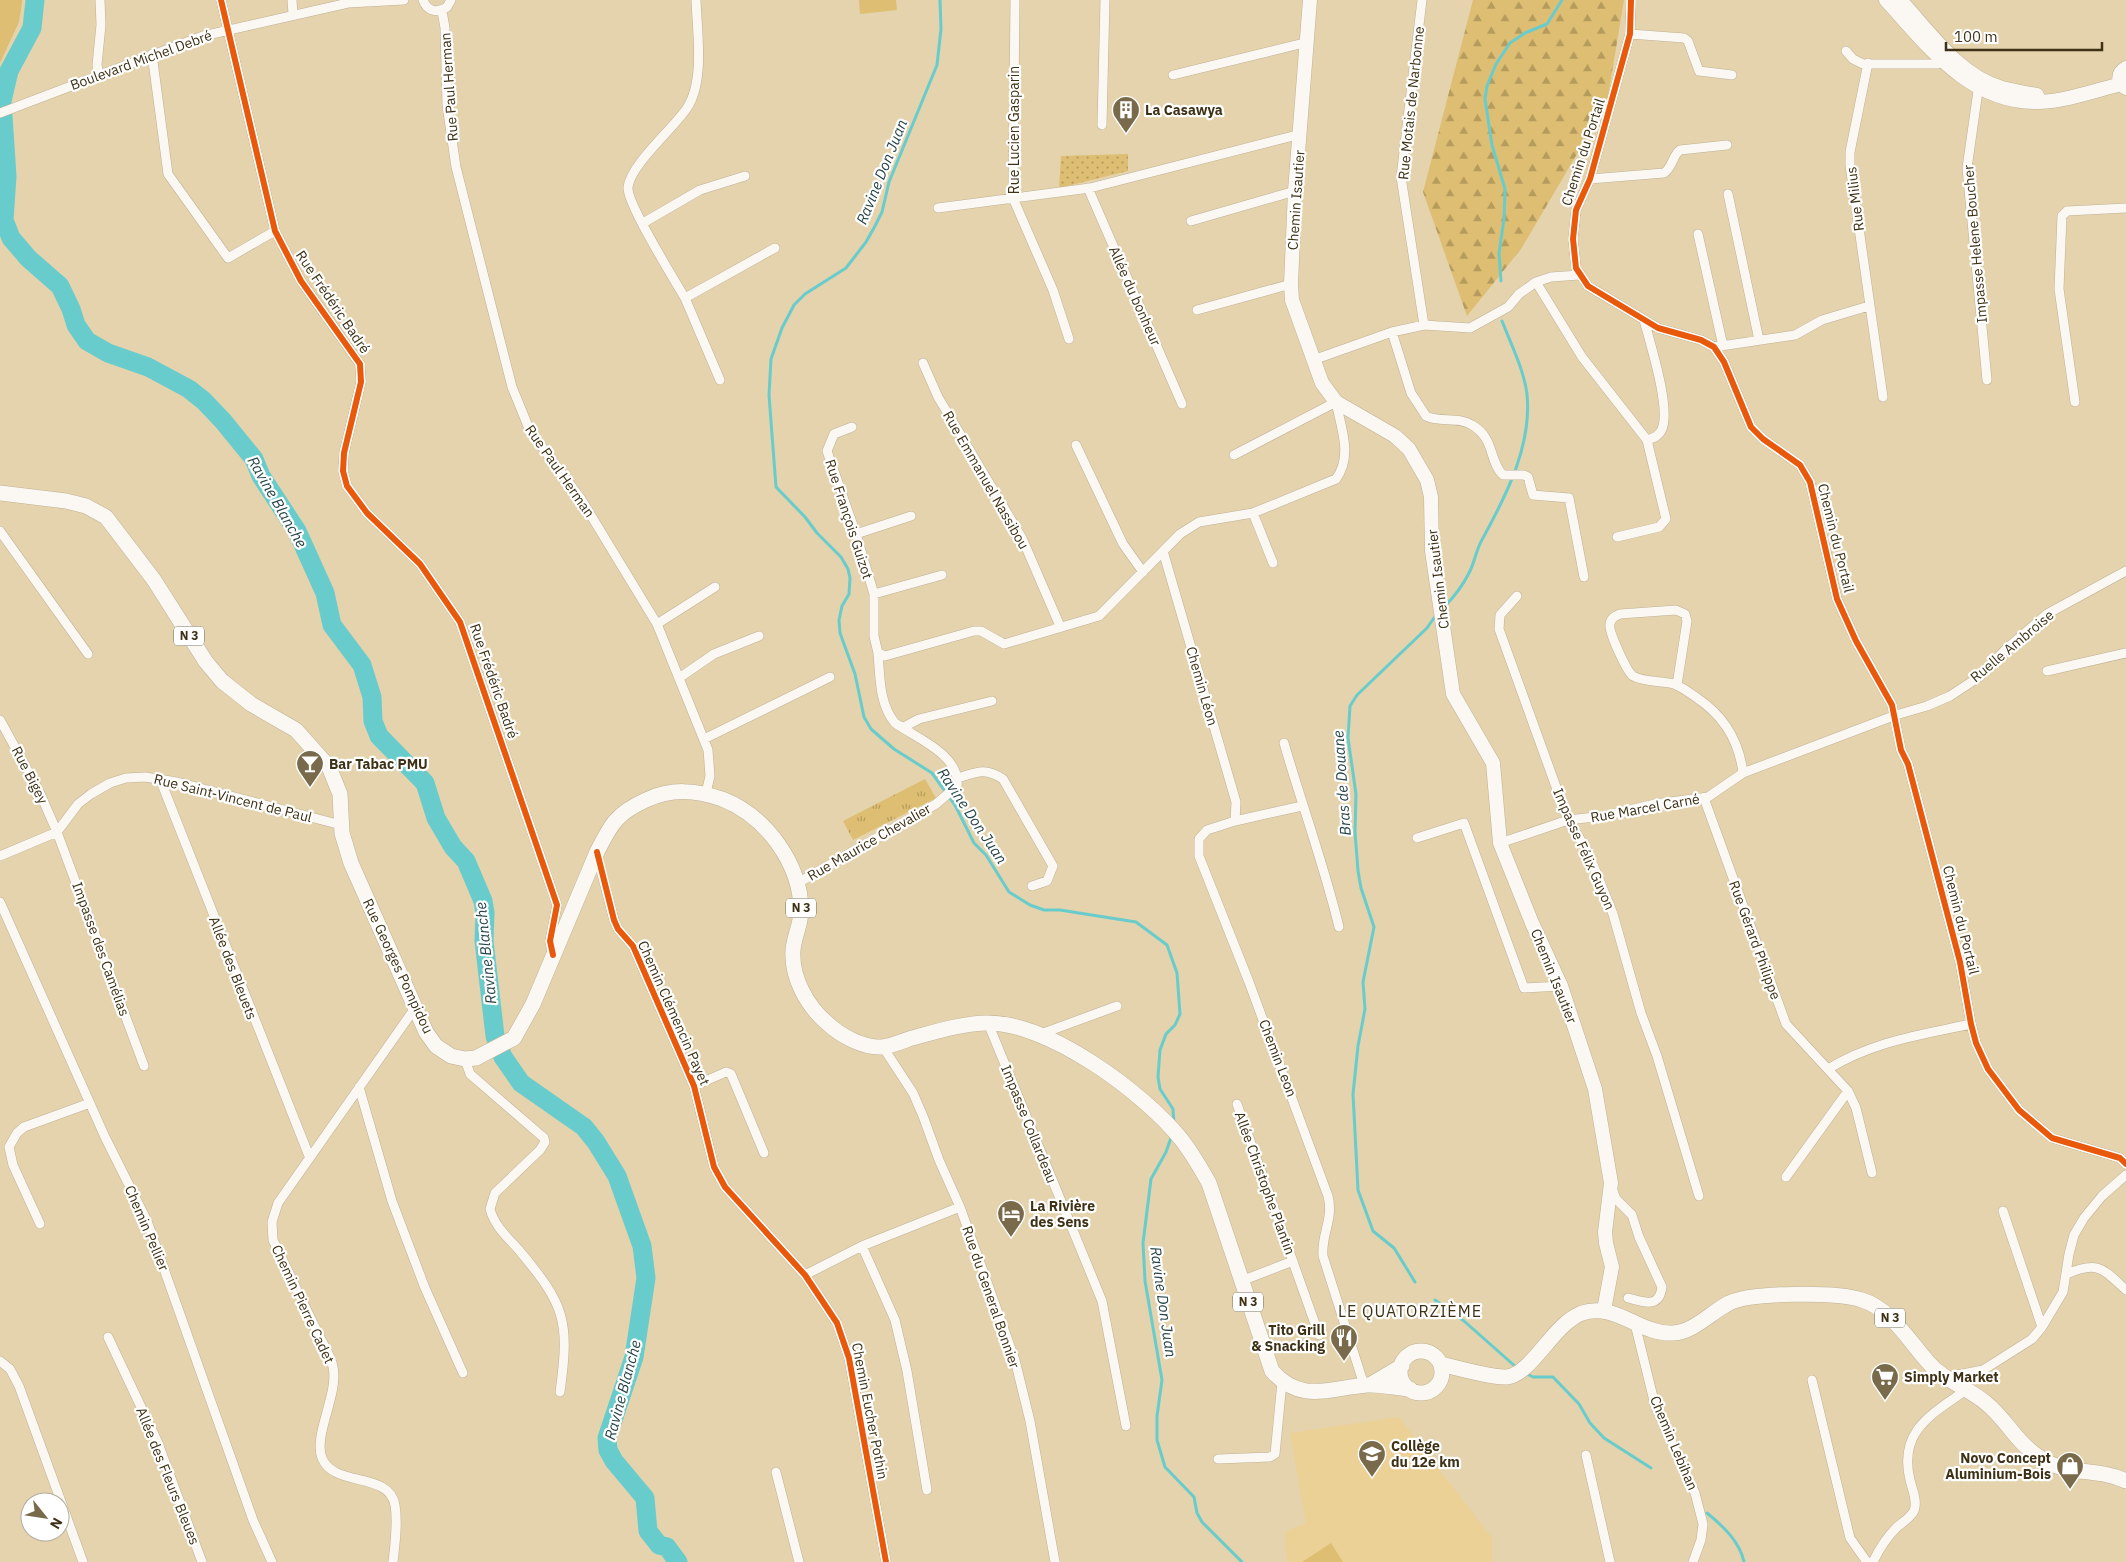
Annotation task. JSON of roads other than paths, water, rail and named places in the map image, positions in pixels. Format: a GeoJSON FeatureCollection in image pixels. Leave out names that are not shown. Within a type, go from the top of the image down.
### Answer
{"type":"FeatureCollection","features":[{"type":"Feature","properties":{"kind":"main road","name":"Chemin Isautier"},"geometry":{"type":"LineString","coordinates":[[1310,0],[1301,134],[1295,191],[1292,300],[1322,384],[1336,402],[1395,436],[1409,449],[1420,464],[1427,480],[1431,497],[1432,551],[1453,694],[1493,764],[1500,843],[1532,923],[1561,986],[1595,1089],[1611,1183],[1605,1232],[1612,1267],[1604,1310]]}},
{"type":"Feature","properties":{"kind":"main road"},"geometry":{"type":"LineString","coordinates":[[1886,0],[1947,58],[1980,84],[2011,100],[2039,102],[2061,99],[2123,79]]}},
{"type":"Feature","properties":{"kind":"main road"},"geometry":{"type":"LineString","coordinates":[[1900,0],[1947,58]]}},
{"type":"Feature","properties":{"kind":"main road","name":"N 3"},"geometry":{"type":"LineString","coordinates":[[0,493],[66,501],[86,506],[106,517],[154,580],[206,662],[222,682],[251,704],[287,723],[329,767],[340,794],[341,825]]}},
{"type":"Feature","properties":{"kind":"main road","name":"N 3"},"geometry":{"type":"LineString","coordinates":[[471,1059],[514,1038],[533,1004],[608,829],[626,809],[661,793],[685,790],[706,793],[732,803],[757,819],[775,838],[787,860],[796,884],[801,914],[793,951],[795,970],[801,989],[813,1008],[827,1024],[865,1045],[883,1047],[968,1024],[988,1023],[1038,1035],[1060,1045],[1109,1074],[1163,1120],[1198,1161],[1208,1183],[1272,1371],[1282,1382]]}},
{"type":"Feature","properties":{"kind":"main road","name":"Rue Georges Pompidou"},"geometry":{"type":"LineString","coordinates":[[341,825],[351,864],[426,1032],[436,1046],[451,1056],[471,1059]]}},
{"type":"Feature","properties":{"kind":"main road","name":"N 3"},"geometry":{"type":"LineString","coordinates":[[1604,1310],[1635,1324],[1662,1332],[1676,1332],[1695,1325],[1728,1304],[1744,1297],[1760,1295],[1850,1297],[1868,1302],[1883,1311],[1929,1364],[1985,1402],[1999,1414],[2020,1441],[2037,1456],[2052,1465],[2068,1471],[2108,1474],[2126,1481]]}},
{"type":"Feature","properties":{"kind":"main road"},"geometry":{"type":"LineString","coordinates":[[1441,1371],[1478,1372],[1507,1377],[1519,1372],[1562,1325],[1571,1318],[1587,1312],[1604,1310]]}},
{"type":"Feature","properties":{"kind":"main road"},"geometry":{"type":"LineString","coordinates":[[1282,1382],[1295,1390],[1308,1393],[1367,1385],[1427,1392],[1437,1385],[1441,1371],[1432,1354],[1419,1352],[1408,1357],[1402,1366],[1367,1385]]}},
{"type":"Feature","properties":{"kind":"main road"},"geometry":{"type":"LineString","coordinates":[[1402,1366],[1402,1379],[1410,1389]]}},
{"type":"Feature","properties":{"kind":"street"},"geometry":{"type":"LineString","coordinates":[[99,75],[97,65],[101,25],[100,0]]}},
{"type":"Feature","properties":{"kind":"street","name":"Rue Frédéric Badré"},"geometry":{"type":"LineString","coordinates":[[221,0],[275,231],[301,281],[360,364],[361,382],[344,453],[343,471],[347,486],[367,513],[420,564],[460,622],[557,905],[550,941],[553,955]]}},
{"type":"Feature","properties":{"kind":"street"},"geometry":{"type":"LineString","coordinates":[[292,0],[293,14]]}},
{"type":"Feature","properties":{"kind":"street","name":"Boulevard Michel Debré"},"geometry":{"type":"LineString","coordinates":[[0,113],[202,36],[348,3],[404,0]]}},
{"type":"Feature","properties":{"kind":"street"},"geometry":{"type":"LineString","coordinates":[[423,0],[429,9],[442,10],[447,8],[451,0]]}},
{"type":"Feature","properties":{"kind":"street"},"geometry":{"type":"LineString","coordinates":[[696,0],[699,57],[695,90],[687,108],[634,172],[628,188],[630,201],[660,259],[685,298],[720,380]]}},
{"type":"Feature","properties":{"kind":"street","name":"Rue Lucien Gasparin"},"geometry":{"type":"LineString","coordinates":[[1015,0],[1013,198],[1053,290],[1069,339]]}},
{"type":"Feature","properties":{"kind":"street"},"geometry":{"type":"LineString","coordinates":[[1102,125],[1105,0]]}},
{"type":"Feature","properties":{"kind":"street","name":"Rue Motais de Narbonne"},"geometry":{"type":"LineString","coordinates":[[1422,0],[1401,178],[1424,325]]}},
{"type":"Feature","properties":{"kind":"street","name":"Chemin du Portail"},"geometry":{"type":"LineString","coordinates":[[1579,275],[1574,262],[1573,240],[1576,210],[1590,178],[1630,34],[1631,0]]}},
{"type":"Feature","properties":{"kind":"street","name":"Rue Paul Herman"},"geometry":{"type":"LineString","coordinates":[[442,10],[445,28],[447,105],[456,167],[512,387],[530,431],[581,499],[657,624],[708,750],[710,776],[706,793]]}},
{"type":"Feature","properties":{"kind":"street"},"geometry":{"type":"LineString","coordinates":[[1630,34],[1684,38],[1688,41],[1699,70],[1732,75]]}},
{"type":"Feature","properties":{"kind":"street"},"geometry":{"type":"LineString","coordinates":[[1173,75],[1308,42]]}},
{"type":"Feature","properties":{"kind":"street"},"geometry":{"type":"LineString","coordinates":[[1846,51],[1858,62],[1868,64],[1938,64],[1947,58]]}},
{"type":"Feature","properties":{"kind":"street"},"geometry":{"type":"LineString","coordinates":[[152,54],[168,174],[228,258],[275,231]]}},
{"type":"Feature","properties":{"kind":"street","name":"Rue Milius"},"geometry":{"type":"LineString","coordinates":[[1868,64],[1850,152],[1850,165],[1883,397]]}},
{"type":"Feature","properties":{"kind":"street","name":"Impasse Helene Boucher"},"geometry":{"type":"LineString","coordinates":[[1980,84],[1967,168],[1987,380]]}},
{"type":"Feature","properties":{"kind":"street"},"geometry":{"type":"LineString","coordinates":[[938,208],[1088,188],[1301,134]]}},
{"type":"Feature","properties":{"kind":"street"},"geometry":{"type":"LineString","coordinates":[[1590,178],[1664,173],[1669,170],[1676,153],[1680,150],[1727,145]]}},
{"type":"Feature","properties":{"kind":"street"},"geometry":{"type":"LineString","coordinates":[[643,223],[700,190],[745,176]]}},
{"type":"Feature","properties":{"kind":"street","name":"Allée du bonheur"},"geometry":{"type":"LineString","coordinates":[[1088,188],[1182,404]]}},
{"type":"Feature","properties":{"kind":"street"},"geometry":{"type":"LineString","coordinates":[[1191,221],[1295,191]]}},
{"type":"Feature","properties":{"kind":"street"},"geometry":{"type":"LineString","coordinates":[[1728,194],[1759,340]]}},
{"type":"Feature","properties":{"kind":"street"},"geometry":{"type":"LineString","coordinates":[[2075,402],[2060,289],[2062,216],[2067,211],[2126,208]]}},
{"type":"Feature","properties":{"kind":"street","name":"Chemin du Portail"},"geometry":{"type":"LineString","coordinates":[[1698,234],[1719,347],[1724,362],[1751,427],[1800,465],[1808,476],[1837,599],[1856,641],[1896,715],[1901,750],[1908,764],[1960,962],[1976,1043],[1988,1069],[2019,1110],[2052,1138],[2120,1158],[2126,1164]]}},
{"type":"Feature","properties":{"kind":"street"},"geometry":{"type":"LineString","coordinates":[[685,298],[775,248]]}},
{"type":"Feature","properties":{"kind":"street"},"geometry":{"type":"LineString","coordinates":[[1313,360],[1392,332],[1424,325],[1470,328],[1508,306],[1519,294],[1536,282],[1551,277],[1579,275],[1588,286],[1658,328],[1719,347],[1795,335],[1822,320],[1869,306]]}},
{"type":"Feature","properties":{"kind":"street"},"geometry":{"type":"LineString","coordinates":[[1536,282],[1582,357],[1647,440],[1666,519],[1659,527],[1617,537]]}},
{"type":"Feature","properties":{"kind":"street"},"geometry":{"type":"LineString","coordinates":[[1197,310],[1291,284]]}},
{"type":"Feature","properties":{"kind":"street"},"geometry":{"type":"LineString","coordinates":[[1644,320],[1655,359],[1664,418],[1659,434],[1655,438],[1647,440]]}},
{"type":"Feature","properties":{"kind":"street"},"geometry":{"type":"LineString","coordinates":[[1392,332],[1411,392],[1422,412],[1430,418],[1463,420],[1474,425],[1483,433],[1489,444],[1499,471],[1528,477],[1533,496],[1569,498],[1584,576]]}},
{"type":"Feature","properties":{"kind":"street","name":"Rue Emmanuel Nassibou"},"geometry":{"type":"LineString","coordinates":[[923,363],[938,397],[1022,538],[1060,626]]}},
{"type":"Feature","properties":{"kind":"street"},"geometry":{"type":"LineString","coordinates":[[1032,886],[1047,881],[1052,866],[1003,779],[984,770],[958,778],[955,769],[946,758],[902,728],[889,716],[884,704],[878,653],[889,656],[974,631],[981,631],[999,643],[1004,644],[1099,616],[1180,534],[1199,522],[1253,513],[1336,479],[1344,468],[1346,457],[1336,402],[1234,455]]}},
{"type":"Feature","properties":{"kind":"street","name":"Rue François Guizot"},"geometry":{"type":"LineString","coordinates":[[852,427],[834,434],[827,450],[856,534],[874,594],[874,636],[878,653]]}},
{"type":"Feature","properties":{"kind":"street"},"geometry":{"type":"LineString","coordinates":[[1076,445],[1123,544],[1143,572]]}},
{"type":"Feature","properties":{"kind":"street"},"geometry":{"type":"LineString","coordinates":[[1253,513],[1273,563]]}},
{"type":"Feature","properties":{"kind":"street"},"geometry":{"type":"LineString","coordinates":[[856,534],[911,516]]}},
{"type":"Feature","properties":{"kind":"street"},"geometry":{"type":"LineString","coordinates":[[0,531],[88,654]]}},
{"type":"Feature","properties":{"kind":"street","name":"Chemin Léon"},"geometry":{"type":"LineString","coordinates":[[1163,551],[1236,802],[1235,821]]}},
{"type":"Feature","properties":{"kind":"street","name":"Ruelle Ambroise"},"geometry":{"type":"LineString","coordinates":[[1896,715],[1916,711],[1950,696],[1979,677],[2005,650],[2047,614],[2126,571]]}},
{"type":"Feature","properties":{"kind":"street","name":"Rue François Guizot"},"geometry":{"type":"LineString","coordinates":[[874,594],[942,575]]}},
{"type":"Feature","properties":{"kind":"street"},"geometry":{"type":"LineString","coordinates":[[657,624],[715,587]]}},
{"type":"Feature","properties":{"kind":"street","name":"Impasse Félix Guyon"},"geometry":{"type":"LineString","coordinates":[[1517,596],[1500,615],[1499,629],[1568,820],[1588,852],[1613,914],[1641,1013],[1657,1056],[1699,1196]]}},
{"type":"Feature","properties":{"kind":"street"},"geometry":{"type":"LineString","coordinates":[[1676,685],[1687,621],[1685,614],[1680,610],[1620,614],[1613,617],[1610,624],[1611,632],[1630,673],[1637,677],[1676,685],[1712,708],[1729,728],[1741,756],[1743,772]]}},
{"type":"Feature","properties":{"kind":"street"},"geometry":{"type":"LineString","coordinates":[[679,678],[714,654],[759,636]]}},
{"type":"Feature","properties":{"kind":"street"},"geometry":{"type":"LineString","coordinates":[[2047,671],[2126,653]]}},
{"type":"Feature","properties":{"kind":"street"},"geometry":{"type":"LineString","coordinates":[[704,739],[830,677]]}},
{"type":"Feature","properties":{"kind":"street"},"geometry":{"type":"LineString","coordinates":[[902,728],[919,720],[992,701]]}},
{"type":"Feature","properties":{"kind":"street","name":"Rue Marcel Carné"},"geometry":{"type":"LineString","coordinates":[[1500,843],[1568,820],[1604,816],[1655,804],[1704,798],[1719,791],[1743,772],[1896,715]]}},
{"type":"Feature","properties":{"kind":"street","name":"Rue Bigey"},"geometry":{"type":"LineString","coordinates":[[0,720],[39,791],[57,832]]}},
{"type":"Feature","properties":{"kind":"street"},"geometry":{"type":"LineString","coordinates":[[1284,743],[1302,806],[1324,868],[1339,927]]}},
{"type":"Feature","properties":{"kind":"street","name":"Rue Saint-Vincent de Paul"},"geometry":{"type":"LineString","coordinates":[[57,832],[78,804],[110,783],[126,778],[145,777],[160,779],[341,825]]}},
{"type":"Feature","properties":{"kind":"street","name":"Rue Maurice Chevalier"},"geometry":{"type":"LineString","coordinates":[[796,884],[936,804],[957,786],[958,778]]}},
{"type":"Feature","properties":{"kind":"street","name":"Allée des Bleuets"},"geometry":{"type":"LineString","coordinates":[[160,779],[309,1156]]}},
{"type":"Feature","properties":{"kind":"street","name":"Rue Gérard Philippe"},"geometry":{"type":"LineString","coordinates":[[1704,798],[1786,1024],[1848,1091],[1856,1108],[1872,1173]]}},
{"type":"Feature","properties":{"kind":"street","name":"Chemin Leon"},"geometry":{"type":"LineString","coordinates":[[1302,806],[1235,821],[1207,830],[1199,839],[1199,856],[1249,982],[1328,1196],[1332,1210],[1322,1246],[1323,1256],[1367,1385]]}},
{"type":"Feature","properties":{"kind":"street"},"geometry":{"type":"LineString","coordinates":[[1417,838],[1464,823],[1524,988],[1561,986]]}},
{"type":"Feature","properties":{"kind":"street"},"geometry":{"type":"LineString","coordinates":[[0,856],[57,832]]}},
{"type":"Feature","properties":{"kind":"street","name":"Impasse des Camélias"},"geometry":{"type":"LineString","coordinates":[[57,832],[144,1066]]}},
{"type":"Feature","properties":{"kind":"street","name":"Chemin Clémencin Payet"},"geometry":{"type":"LineString","coordinates":[[597,852],[614,920],[618,929],[633,946],[694,1086],[714,1167],[726,1187],[805,1275]]}},
{"type":"Feature","properties":{"kind":"street","name":"Chemin Pellier"},"geometry":{"type":"LineString","coordinates":[[0,902],[90,1103],[147,1221],[253,1520],[272,1562]]}},
{"type":"Feature","properties":{"kind":"street"},"geometry":{"type":"LineString","coordinates":[[1038,1035],[1117,1006]]}},
{"type":"Feature","properties":{"kind":"street","name":"Chemin Pierre Cadet"},"geometry":{"type":"LineString","coordinates":[[393,1562],[396,1514],[392,1496],[380,1486],[336,1472],[322,1458],[320,1446],[331,1397],[333,1367],[273,1240],[274,1212],[309,1156],[415,1008]]}},
{"type":"Feature","properties":{"kind":"street","name":"Impasse Collardeau"},"geometry":{"type":"LineString","coordinates":[[988,1023],[1102,1301],[1126,1426]]}},
{"type":"Feature","properties":{"kind":"street"},"geometry":{"type":"LineString","coordinates":[[1828,1068],[1853,1054],[1882,1043],[1971,1024]]}},
{"type":"Feature","properties":{"kind":"street","name":"Rue du General Bonnier"},"geometry":{"type":"LineString","coordinates":[[883,1047],[913,1093],[960,1207],[1015,1360],[1030,1421],[1055,1562]]}},
{"type":"Feature","properties":{"kind":"street"},"geometry":{"type":"LineString","coordinates":[[471,1059],[470,1074],[544,1138],[545,1142],[540,1150],[495,1193],[490,1209],[497,1225],[544,1280],[555,1299],[563,1321],[566,1337],[560,1392]]}},
{"type":"Feature","properties":{"kind":"street"},"geometry":{"type":"LineString","coordinates":[[694,1086],[726,1072],[731,1074],[764,1153]]}},
{"type":"Feature","properties":{"kind":"street"},"geometry":{"type":"LineString","coordinates":[[359,1087],[392,1201],[425,1288],[463,1373]]}},
{"type":"Feature","properties":{"kind":"street"},"geometry":{"type":"LineString","coordinates":[[1786,1177],[1848,1091]]}},
{"type":"Feature","properties":{"kind":"street"},"geometry":{"type":"LineString","coordinates":[[40,1224],[13,1165],[8,1148],[17,1133],[24,1128],[90,1103]]}},
{"type":"Feature","properties":{"kind":"street","name":"Allée Christophe Plantin"},"geometry":{"type":"LineString","coordinates":[[1237,1104],[1319,1335]]}},
{"type":"Feature","properties":{"kind":"street"},"geometry":{"type":"LineString","coordinates":[[1947,1377],[1983,1370],[2032,1339],[2042,1328],[2063,1292],[2074,1236],[2084,1218],[2102,1196],[2126,1175]]}},
{"type":"Feature","properties":{"kind":"street","name":"Chemin Isautier"},"geometry":{"type":"LineString","coordinates":[[1611,1183],[1616,1199],[1632,1215],[1639,1236],[1662,1287],[1661,1296],[1654,1302],[1628,1298]]}},
{"type":"Feature","properties":{"kind":"street"},"geometry":{"type":"LineString","coordinates":[[805,1275],[862,1246],[960,1207]]}},
{"type":"Feature","properties":{"kind":"street"},"geometry":{"type":"LineString","coordinates":[[2002,1211],[2042,1328]]}},
{"type":"Feature","properties":{"kind":"street"},"geometry":{"type":"LineString","coordinates":[[862,1246],[894,1320],[907,1372],[927,1490]]}},
{"type":"Feature","properties":{"kind":"street","name":"Allée Christophe Plantin"},"geometry":{"type":"LineString","coordinates":[[1241,1281],[1293,1261]]}},
{"type":"Feature","properties":{"kind":"street"},"geometry":{"type":"LineString","coordinates":[[2067,1274],[2082,1267],[2094,1266],[2103,1268],[2126,1290]]}},
{"type":"Feature","properties":{"kind":"street","name":"Chemin Eucher Pothin"},"geometry":{"type":"LineString","coordinates":[[805,1275],[838,1323],[849,1358],[886,1562]]}},
{"type":"Feature","properties":{"kind":"street","name":"Chemin Lebihan"},"geometry":{"type":"LineString","coordinates":[[1635,1324],[1655,1404],[1695,1493],[1704,1524],[1701,1540],[1693,1562]]}},
{"type":"Feature","properties":{"kind":"street","name":"Allée des Fleurs Bleues"},"geometry":{"type":"LineString","coordinates":[[108,1337],[158,1443],[202,1562]]}},
{"type":"Feature","properties":{"kind":"street"},"geometry":{"type":"LineString","coordinates":[[0,1361],[10,1369],[19,1386],[83,1562]]}},
{"type":"Feature","properties":{"kind":"street"},"geometry":{"type":"LineString","coordinates":[[1812,1380],[1850,1538],[1867,1562]]}},
{"type":"Feature","properties":{"kind":"street"},"geometry":{"type":"LineString","coordinates":[[1218,1459],[1270,1457],[1275,1454],[1282,1382]]}},
{"type":"Feature","properties":{"kind":"street"},"geometry":{"type":"LineString","coordinates":[[1874,1562],[1885,1540],[1914,1511],[1915,1502],[1908,1474],[1908,1450],[1915,1432],[1929,1417],[1966,1390]]}},
{"type":"Feature","properties":{"kind":"street"},"geometry":{"type":"LineString","coordinates":[[1586,1455],[1610,1562]]}},
{"type":"Feature","properties":{"kind":"street"},"geometry":{"type":"LineString","coordinates":[[776,1472],[798,1562]]}},
{"type":"Feature","properties":{"kind":"waterway","name":"Ravine Blanche"},"geometry":{"type":"LineString","coordinates":[[35,0],[32,28],[9,71],[2,101],[7,176],[4,220],[11,238],[28,258],[60,286],[76,325],[87,341],[108,353],[148,367],[189,389],[204,401],[223,421],[254,459],[261,476],[297,531],[325,593],[332,625],[362,665],[372,697],[373,721],[379,736],[425,783],[436,818],[453,847],[466,861],[483,901],[485,913],[484,941],[495,1036],[503,1057],[521,1083],[584,1127],[596,1142],[617,1176],[642,1246],[646,1278],[634,1357],[607,1438],[608,1450],[614,1461],[645,1498],[648,1531],[659,1545],[667,1547],[678,1562]]}},
{"type":"Feature","properties":{"kind":"waterway","name":"Ravine Don Juan"},"geometry":{"type":"LineString","coordinates":[[940,0],[941,29],[937,65],[889,182],[882,212],[866,242],[846,268],[805,294],[794,305],[782,328],[771,359],[769,395],[776,487],[841,557],[848,569],[850,578],[849,594],[842,606],[839,620],[840,633],[855,674],[864,717],[871,729],[894,749],[932,773],[955,805],[974,843],[986,855],[1009,892],[1030,905],[1044,910],[1060,910],[1136,922],[1167,945],[1177,973],[1180,1014],[1175,1025],[1166,1034],[1160,1050],[1158,1077],[1160,1089],[1173,1109],[1174,1124]]}},
{"type":"Feature","properties":{"kind":"waterway","name":"Bras de Douane"},"geometry":{"type":"LineString","coordinates":[[1501,281],[1499,253],[1504,219],[1505,189],[1492,145],[1485,99],[1487,86],[1496,64],[1510,43],[1525,33],[1547,24],[1562,0]]}},
{"type":"Feature","properties":{"kind":"waterway","name":"Bras de Douane"},"geometry":{"type":"LineString","coordinates":[[1444,607],[1467,578],[1481,542],[1509,487],[1526,432],[1527,394],[1517,357],[1502,321]]}},
{"type":"Feature","properties":{"kind":"waterway","name":"Bras de Douane"},"geometry":{"type":"LineString","coordinates":[[1415,1282],[1394,1248],[1373,1231],[1358,1190],[1353,1094],[1358,1046],[1365,1009],[1363,982],[1374,927],[1361,888],[1358,871],[1355,832],[1356,794],[1348,738],[1350,706],[1357,695],[1427,628],[1436,615]]}},
{"type":"Feature","properties":{"kind":"waterway","name":"Ravine Don Juan"},"geometry":{"type":"LineString","coordinates":[[1172,1135],[1166,1152],[1151,1179],[1143,1243],[1145,1281],[1162,1380],[1157,1416],[1157,1440],[1165,1467],[1194,1497],[1197,1513],[1202,1522],[1242,1562]]}},
{"type":"Feature","properties":{"kind":"waterway","name":"Bras de Douane"},"geometry":{"type":"LineString","coordinates":[[1435,1300],[1464,1321],[1516,1367]]}},
{"type":"Feature","properties":{"kind":"waterway","name":"Bras de Douane"},"geometry":{"type":"LineString","coordinates":[[1525,1373],[1533,1377],[1553,1377],[1579,1404],[1590,1423],[1604,1438],[1651,1468]]}},
{"type":"Feature","properties":{"kind":"waterway","name":"Bras de Douane"},"geometry":{"type":"LineString","coordinates":[[1707,1513],[1735,1541],[1744,1562]]}},
{"type":"Feature","properties":{"kind":"place","name":"La Casawya"},"geometry":{"type":"Point","coordinates":[1126,134]}},
{"type":"Feature","properties":{"kind":"place","name":"Bar Tabac PMU"},"geometry":{"type":"Point","coordinates":[310,788]}},
{"type":"Feature","properties":{"kind":"place","name":"La Rivière des Sens"},"geometry":{"type":"Point","coordinates":[1011,1238]}},
{"type":"Feature","properties":{"kind":"place","name":"Tito Grill & Snacking"},"geometry":{"type":"Point","coordinates":[1344,1362]}},
{"type":"Feature","properties":{"kind":"place","name":"Simply Market"},"geometry":{"type":"Point","coordinates":[1885,1401]}},
{"type":"Feature","properties":{"kind":"place","name":"Collège du 12e km"},"geometry":{"type":"Point","coordinates":[1372,1478]}},
{"type":"Feature","properties":{"kind":"place","name":"Novo Concept Aluminium-Bois"},"geometry":{"type":"Point","coordinates":[2070,1490]}},
{"type":"Feature","properties":{"kind":"district","name":"LE QUATORZIÈME"},"geometry":{"type":"Point","coordinates":[1410,1311]}}]}
